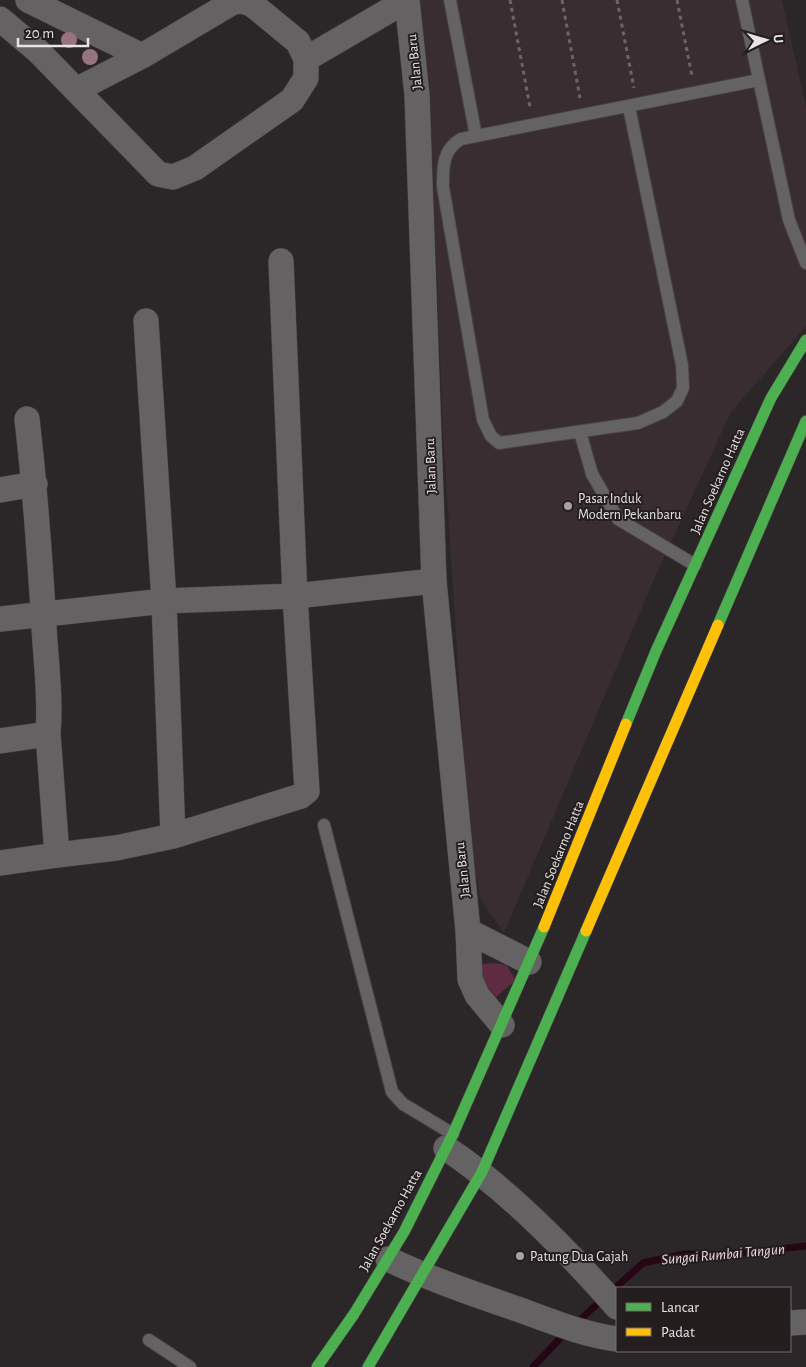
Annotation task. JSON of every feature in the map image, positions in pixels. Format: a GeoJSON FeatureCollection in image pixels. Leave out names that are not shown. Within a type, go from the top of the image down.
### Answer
{"type":"FeatureCollection","features":[{"type":"Feature","properties":{"kind":"main road","name":"Jalan Soekarno Hatta"},"geometry":{"type":"LineString","coordinates":[[317,1367],[354,1314],[388,1259],[454,1139],[460,1118],[529,962],[656,651],[771,398],[806,340]]}},
{"type":"Feature","properties":{"kind":"main road"},"geometry":{"type":"LineString","coordinates":[[368,1367],[423,1276],[482,1172],[806,420]]}},
{"type":"Feature","properties":{"kind":"main road"},"geometry":{"type":"LineString","coordinates":[[485,1143],[498,1134]]}},
{"type":"Feature","properties":{"kind":"main road"},"geometry":{"type":"LineString","coordinates":[[354,1314],[375,1304]]}},
{"type":"Feature","properties":{"kind":"main road"},"geometry":{"type":"LineString","coordinates":[[388,1332],[393,1310],[391,1304]]}},
{"type":"Feature","properties":{"kind":"street"},"geometry":{"type":"LineString","coordinates":[[28,0],[142,56]]}},
{"type":"Feature","properties":{"kind":"street"},"geometry":{"type":"LineString","coordinates":[[306,59],[407,0]]}},
{"type":"Feature","properties":{"kind":"street","name":"Jalan Baru"},"geometry":{"type":"LineString","coordinates":[[407,0],[417,95],[434,581],[468,932],[470,979],[477,995],[502,1025]]}},
{"type":"Feature","properties":{"kind":"street"},"geometry":{"type":"LineString","coordinates":[[0,19],[38,51],[76,90],[158,174],[173,177],[205,162],[292,100],[306,78],[306,59],[298,42],[253,5],[243,1],[233,2],[142,56],[76,90]]}},
{"type":"Feature","properties":{"kind":"street"},"geometry":{"type":"LineString","coordinates":[[0,863],[116,848],[173,836],[302,796],[307,791],[281,260]]}},
{"type":"Feature","properties":{"kind":"street"},"geometry":{"type":"LineString","coordinates":[[146,321],[164,601],[173,836]]}},
{"type":"Feature","properties":{"kind":"street"},"geometry":{"type":"LineString","coordinates":[[27,419],[35,484],[44,612],[49,715],[48,734],[57,855]]}},
{"type":"Feature","properties":{"kind":"street"},"geometry":{"type":"LineString","coordinates":[[0,490],[35,484]]}},
{"type":"Feature","properties":{"kind":"street"},"geometry":{"type":"LineString","coordinates":[[0,619],[44,612],[164,601],[296,596],[434,581]]}},
{"type":"Feature","properties":{"kind":"street"},"geometry":{"type":"LineString","coordinates":[[0,741],[48,734]]}},
{"type":"Feature","properties":{"kind":"street"},"geometry":{"type":"LineString","coordinates":[[468,932],[529,962]]}},
{"type":"Feature","properties":{"kind":"street"},"geometry":{"type":"LineString","coordinates":[[454,1139],[482,1172],[586,1272],[616,1306]]}},
{"type":"Feature","properties":{"kind":"street"},"geometry":{"type":"LineString","coordinates":[[388,1259],[423,1276],[549,1320],[609,1338]]}},
{"type":"Feature","properties":{"kind":"street"},"geometry":{"type":"LineString","coordinates":[[791,1323],[806,1322]]}},
{"type":"Feature","properties":{"kind":"lane"},"geometry":{"type":"LineString","coordinates":[[450,0],[476,136]]}},
{"type":"Feature","properties":{"kind":"lane"},"geometry":{"type":"LineString","coordinates":[[742,0],[788,220],[806,263]]}},
{"type":"Feature","properties":{"kind":"lane"},"geometry":{"type":"LineString","coordinates":[[633,106],[682,365],[683,388],[677,401],[663,412],[638,423],[499,443],[491,436],[483,420],[443,188],[443,163],[452,144],[461,139],[759,80]]}},
{"type":"Feature","properties":{"kind":"lane"},"geometry":{"type":"LineString","coordinates":[[580,432],[592,474],[618,519],[695,565]]}},
{"type":"Feature","properties":{"kind":"lane"},"geometry":{"type":"LineString","coordinates":[[324,826],[392,1092],[403,1104],[454,1139]]}},
{"type":"Feature","properties":{"kind":"lane"},"geometry":{"type":"LineString","coordinates":[[149,1340],[190,1367]]}},
{"type":"Feature","properties":{"kind":"path"},"geometry":{"type":"LineString","coordinates":[[510,0],[534,125]]}},
{"type":"Feature","properties":{"kind":"path"},"geometry":{"type":"LineString","coordinates":[[562,0],[583,116]]}},
{"type":"Feature","properties":{"kind":"path"},"geometry":{"type":"LineString","coordinates":[[617,0],[633,106]]}},
{"type":"Feature","properties":{"kind":"path"},"geometry":{"type":"LineString","coordinates":[[677,0],[695,93]]}},
{"type":"Feature","properties":{"kind":"shaded area","name":"Pasar Induk Modern Pekanbaru"},"geometry":{"type":"Polygon","coordinates":[[[416,0],[782,0],[806,107],[806,326],[731,412],[655,577],[504,933],[480,898],[469,837],[443,434],[429,81],[416,0]]]}},
{"type":"Feature","properties":{"kind":"shaded area"},"geometry":{"type":"Polygon","coordinates":[[[483,964],[506,965],[516,980],[496,997],[484,982],[481,973],[483,964]]]}},
{"type":"Feature","properties":{"kind":"waterway","name":"Sungai Rumbai Tangun"},"geometry":{"type":"LineString","coordinates":[[616,1287],[643,1263],[684,1254],[723,1255],[806,1246]]}},
{"type":"Feature","properties":{"kind":"waterway","name":"Sungai Rumbai Tangun"},"geometry":{"type":"LineString","coordinates":[[574,1325],[616,1287]]}},
{"type":"Feature","properties":{"kind":"waterway","name":"Sungai Rumbai Tangun"},"geometry":{"type":"LineString","coordinates":[[533,1367],[566,1332]]}},
{"type":"Feature","properties":{"kind":"traffic: fast"},"geometry":{"type":"LineString","coordinates":[[626,724],[656,651],[771,398],[806,340]]}},
{"type":"Feature","properties":{"kind":"traffic: fast"},"geometry":{"type":"LineString","coordinates":[[718,625],[806,421]]}},
{"type":"Feature","properties":{"kind":"traffic: fast"},"geometry":{"type":"LineString","coordinates":[[317,1367],[354,1314],[404,1232],[453,1134],[544,927]]}},
{"type":"Feature","properties":{"kind":"traffic: fast"},"geometry":{"type":"LineString","coordinates":[[368,1367],[482,1172],[586,931]]}},
{"type":"Feature","properties":{"kind":"traffic: slow"},"geometry":{"type":"LineString","coordinates":[[586,931],[718,625]]}},
{"type":"Feature","properties":{"kind":"traffic: slow"},"geometry":{"type":"LineString","coordinates":[[544,927],[626,724]]}},
{"type":"Feature","properties":{"kind":"place","name":"Pasar Induk Modern Pekanbaru"},"geometry":{"type":"Point","coordinates":[568,506]}},
{"type":"Feature","properties":{"kind":"place","name":"Patung Dua Gajah"},"geometry":{"type":"Point","coordinates":[520,1256]}}]}
